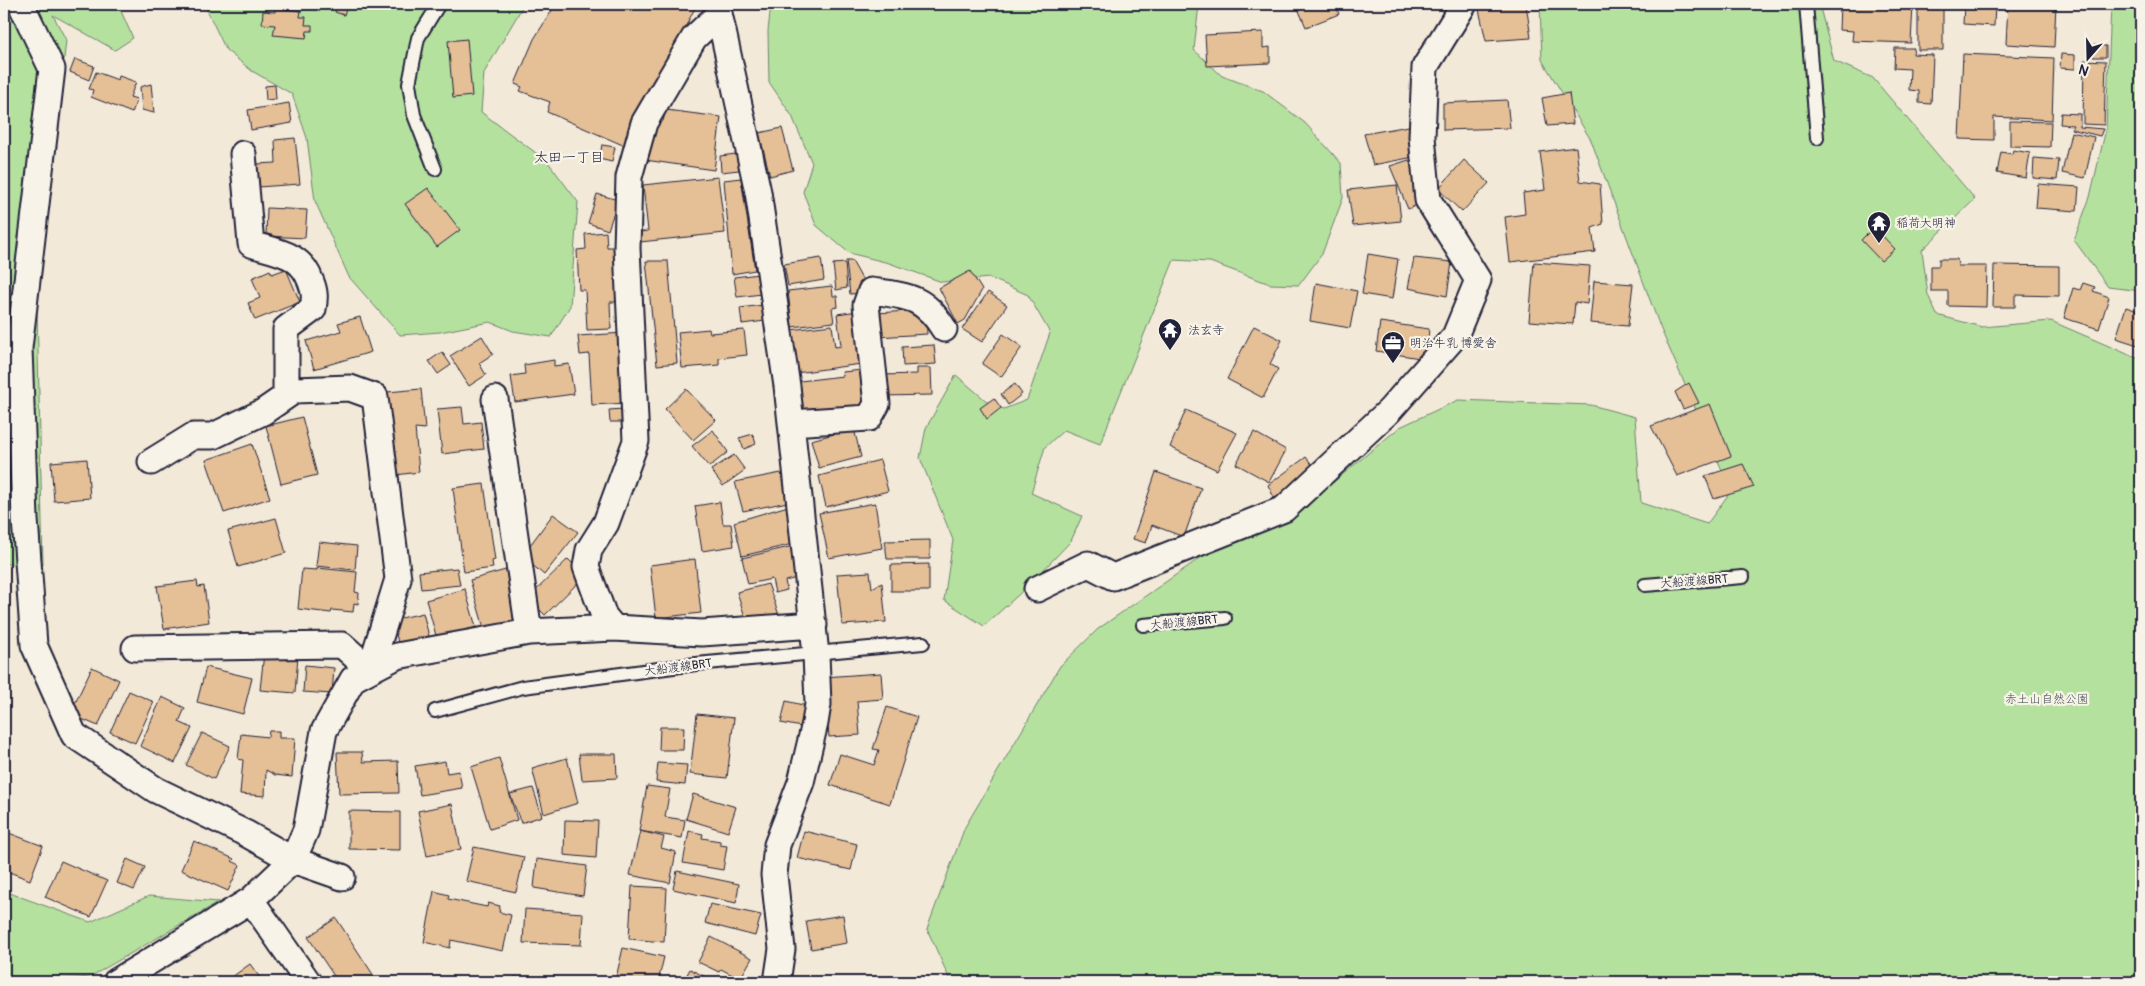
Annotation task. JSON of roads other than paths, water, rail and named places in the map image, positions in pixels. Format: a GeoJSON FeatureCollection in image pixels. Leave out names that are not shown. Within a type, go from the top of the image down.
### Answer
{"type":"FeatureCollection","features":[{"type":"Feature","properties":{"kind":"street"},"geometry":{"type":"LineString","coordinates":[[21,4],[52,69],[19,348],[26,519],[34,645],[74,735],[156,790],[245,832],[293,860],[342,877]]}},
{"type":"Feature","properties":{"kind":"street"},"geometry":{"type":"LineString","coordinates":[[1036,589],[1088,564],[1113,577],[1284,509],[1389,411],[1455,336],[1478,280],[1428,200],[1422,137],[1425,67],[1464,4]]}},
{"type":"Feature","properties":{"kind":"street"},"geometry":{"type":"LineString","coordinates":[[717,9],[758,192],[791,423],[816,654],[818,704],[815,723],[801,782],[777,845],[774,875],[782,949],[777,982]]}},
{"type":"Feature","properties":{"kind":"street"},"geometry":{"type":"LineString","coordinates":[[614,628],[604,616],[586,568],[589,550],[606,523],[636,441],[627,248],[629,178],[644,123],[694,38],[717,9]]}},
{"type":"Feature","properties":{"kind":"street"},"geometry":{"type":"LineString","coordinates":[[243,154],[251,244],[292,257],[306,269],[316,296],[313,309],[286,329],[286,396]]}},
{"type":"Feature","properties":{"kind":"street"},"geometry":{"type":"LineString","coordinates":[[791,423],[869,418],[877,404],[866,305],[871,291],[919,300],[934,312],[944,329]]}},
{"type":"Feature","properties":{"kind":"street"},"geometry":{"type":"LineString","coordinates":[[151,462],[193,436],[213,436],[263,412],[295,390],[350,388],[375,397],[398,578],[370,670]]}},
{"type":"Feature","properties":{"kind":"street"},"geometry":{"type":"LineString","coordinates":[[495,399],[530,632]]}},
{"type":"Feature","properties":{"kind":"street"},"geometry":{"type":"LineString","coordinates":[[116,982],[251,900],[293,860],[306,830],[324,731],[352,679],[397,656],[530,632],[614,628],[702,633],[814,625]]}},
{"type":"Feature","properties":{"kind":"street"},"geometry":{"type":"LineString","coordinates":[[135,648],[342,645],[370,670]]}},
{"type":"Feature","properties":{"kind":"street"},"geometry":{"type":"LineString","coordinates":[[251,900],[308,982]]}},
{"type":"Feature","properties":{"kind":"lane"},"geometry":{"type":"LineString","coordinates":[[435,169],[414,115],[409,84],[418,38],[439,4]]}},
{"type":"Feature","properties":{"kind":"lane"},"geometry":{"type":"LineString","coordinates":[[1806,4],[1818,138]]}},
{"type":"Feature","properties":{"kind":"lane","name":"大船渡線BRT"},"geometry":{"type":"LineString","coordinates":[[1645,585],[1743,577]]}},
{"type":"Feature","properties":{"kind":"lane","name":"大船渡線BRT"},"geometry":{"type":"LineString","coordinates":[[1143,625],[1225,618]]}},
{"type":"Feature","properties":{"kind":"lane","name":"大船渡線BRT"},"geometry":{"type":"LineString","coordinates":[[435,711],[524,687],[696,664],[816,654],[924,642]]}},
{"type":"Feature","properties":{"kind":"place","name":"稲荷大明神"},"geometry":{"type":"Point","coordinates":[1879,244]}},
{"type":"Feature","properties":{"kind":"place","name":"法玄寺"},"geometry":{"type":"Point","coordinates":[1170,351]}},
{"type":"Feature","properties":{"kind":"place","name":"明治牛乳 博愛舎"},"geometry":{"type":"Point","coordinates":[1393,364]}},
{"type":"Feature","properties":{"kind":"district","name":"太田一丁目"},"geometry":{"type":"Point","coordinates":[569,157]}},
{"type":"Feature","properties":{"kind":"park label","name":"赤土山自然公園"},"geometry":{"type":"Point","coordinates":[2047,699]}}]}
